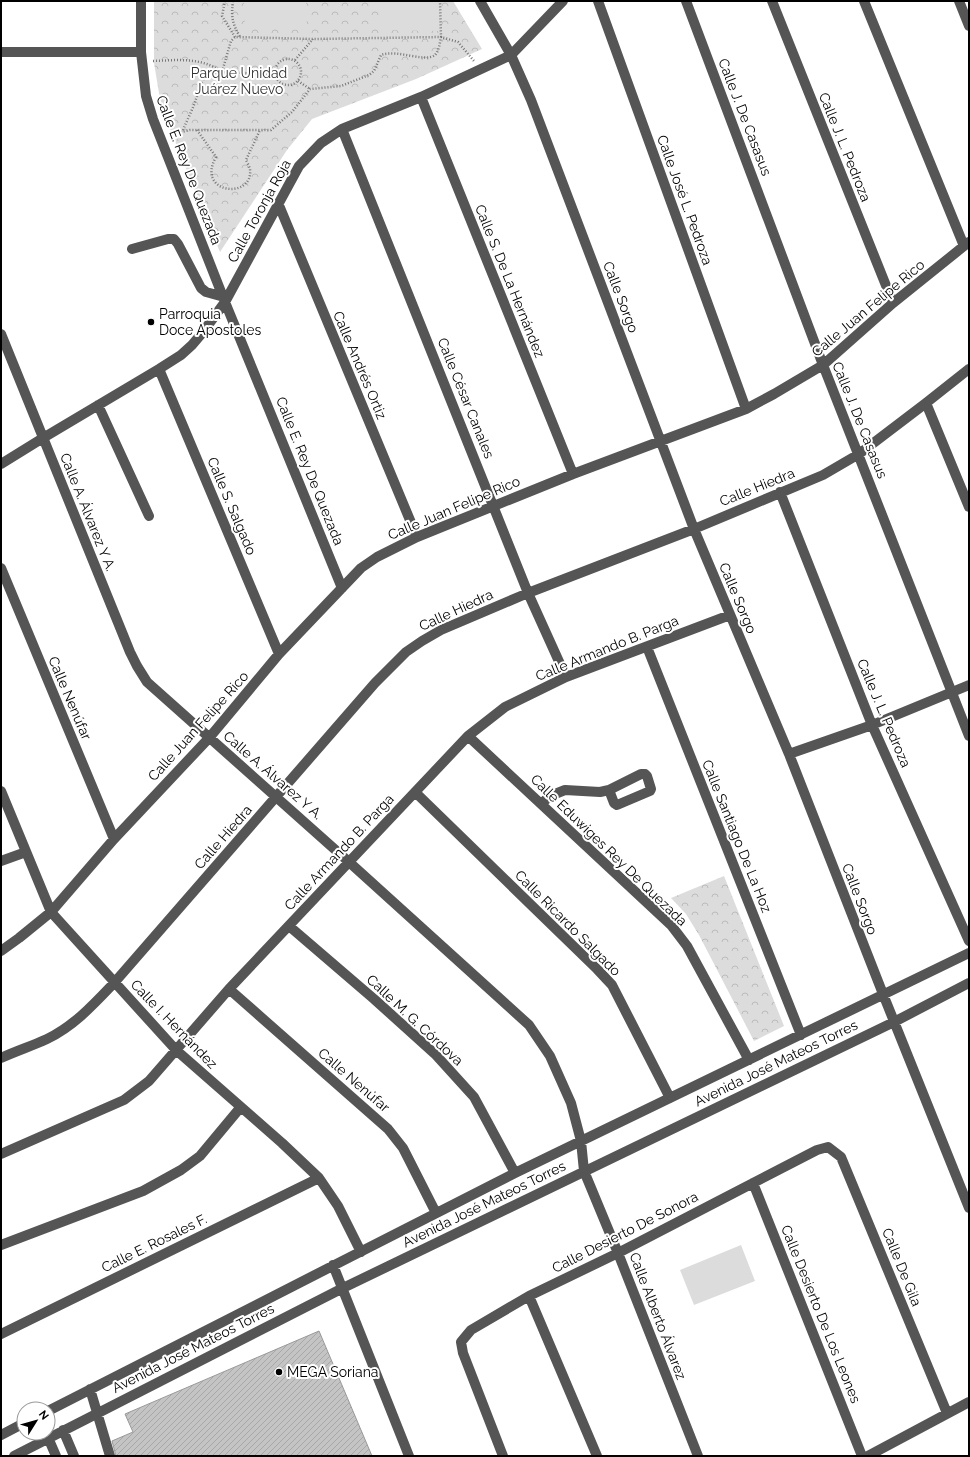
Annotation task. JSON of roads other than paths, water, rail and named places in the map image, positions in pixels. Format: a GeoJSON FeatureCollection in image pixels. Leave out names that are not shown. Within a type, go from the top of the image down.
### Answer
{"type":"FeatureCollection","features":[{"type":"Feature","properties":{"kind":"street","name":"Calle E. Rey De Quezada"},"geometry":{"type":"LineString","coordinates":[[142,1],[141,57],[146,96],[160,138],[342,588]]}},
{"type":"Feature","properties":{"kind":"street","name":"Calle Sorgo"},"geometry":{"type":"LineString","coordinates":[[480,1],[511,55],[531,100],[694,529],[789,754],[882,994],[969,1208]]}},
{"type":"Feature","properties":{"kind":"street","name":"Calle Toronja Roja"},"geometry":{"type":"LineString","coordinates":[[1,464],[159,370],[181,355],[192,345],[204,332],[224,299],[299,166],[320,143],[342,129],[421,97],[511,55],[563,1]]}},
{"type":"Feature","properties":{"kind":"street","name":"Calle José L. Pedroza"},"geometry":{"type":"LineString","coordinates":[[598,1],[746,409]]}},
{"type":"Feature","properties":{"kind":"street","name":"Calle J. De Casasus"},"geometry":{"type":"LineString","coordinates":[[686,1],[823,365],[969,736]]}},
{"type":"Feature","properties":{"kind":"street","name":"Calle J. L. Pedroza"},"geometry":{"type":"LineString","coordinates":[[772,1],[893,303]]}},
{"type":"Feature","properties":{"kind":"street"},"geometry":{"type":"LineString","coordinates":[[864,1],[967,244]]}},
{"type":"Feature","properties":{"kind":"street"},"geometry":{"type":"LineString","coordinates":[[959,1],[969,26]]}},
{"type":"Feature","properties":{"kind":"street"},"geometry":{"type":"LineString","coordinates":[[1,52],[141,57]]}},
{"type":"Feature","properties":{"kind":"street","name":"Calle S. De La Hernández"},"geometry":{"type":"LineString","coordinates":[[421,97],[572,474]]}},
{"type":"Feature","properties":{"kind":"street","name":"Calle César Canales"},"geometry":{"type":"LineString","coordinates":[[342,129],[528,593],[566,677]]}},
{"type":"Feature","properties":{"kind":"street","name":"Calle Andrés Ortiz"},"geometry":{"type":"LineString","coordinates":[[278,204],[416,537]]}},
{"type":"Feature","properties":{"kind":"street"},"geometry":{"type":"LineString","coordinates":[[132,249],[168,239],[174,239],[201,288],[206,292],[224,299]]}},
{"type":"Feature","properties":{"kind":"street","name":"Calle Juan Felipe Rico"},"geometry":{"type":"LineString","coordinates":[[1,950],[9,946],[51,912],[114,839],[209,738],[279,654],[361,568],[377,557],[416,537],[572,474],[746,409],[823,365],[893,303],[967,244]]}},
{"type":"Feature","properties":{"kind":"street","name":"Calle A. Álvarez Y A."},"geometry":{"type":"LineString","coordinates":[[1,334],[137,666],[147,682],[530,1025],[550,1056],[568,1096],[581,1141]]}},
{"type":"Feature","properties":{"kind":"street","name":"Calle Hiedra"},"geometry":{"type":"LineString","coordinates":[[1,1058],[48,1038],[63,1029],[86,1011],[114,983],[375,683],[406,652],[441,630],[528,593],[694,529],[823,475],[859,454],[969,369]]}},
{"type":"Feature","properties":{"kind":"street","name":"Calle S. Salgado"},"geometry":{"type":"LineString","coordinates":[[159,370],[279,654]]}},
{"type":"Feature","properties":{"kind":"street"},"geometry":{"type":"LineString","coordinates":[[926,403],[969,507]]}},
{"type":"Feature","properties":{"kind":"street"},"geometry":{"type":"LineString","coordinates":[[98,405],[148,516]]}},
{"type":"Feature","properties":{"kind":"street","name":"Calle J. L. Pedroza"},"geometry":{"type":"LineString","coordinates":[[780,492],[872,725],[969,941]]}},
{"type":"Feature","properties":{"kind":"street","name":"Calle Nenúfar"},"geometry":{"type":"LineString","coordinates":[[1,568],[114,839]]}},
{"type":"Feature","properties":{"kind":"street","name":"Calle Armando B. Parga"},"geometry":{"type":"LineString","coordinates":[[1,1154],[124,1100],[149,1081],[229,989],[468,736],[506,707],[566,677],[730,615]]}},
{"type":"Feature","properties":{"kind":"street","name":"Calle Santiago De La Hoz"},"geometry":{"type":"LineString","coordinates":[[647,647],[800,1035]]}},
{"type":"Feature","properties":{"kind":"street"},"geometry":{"type":"LineString","coordinates":[[789,754],[872,725],[969,685]]}},
{"type":"Feature","properties":{"kind":"street","name":"Calle Eduwiges Rey De Quezada"},"geometry":{"type":"LineString","coordinates":[[468,736],[671,925],[686,946],[749,1060]]}},
{"type":"Feature","properties":{"kind":"street"},"geometry":{"type":"LineString","coordinates":[[541,804],[550,796],[565,790],[600,792],[608,790]]}},
{"type":"Feature","properties":{"kind":"street","name":"Calle I. Hernández"},"geometry":{"type":"LineString","coordinates":[[1,791],[51,912],[176,1050],[240,1108],[282,1143],[319,1178],[338,1206],[361,1252]]}},
{"type":"Feature","properties":{"kind":"street","name":"Calle Ricardo Salgado"},"geometry":{"type":"LineString","coordinates":[[415,792],[597,969],[612,986],[670,1098]]}},
{"type":"Feature","properties":{"kind":"street"},"geometry":{"type":"LineString","coordinates":[[1,861],[26,852]]}},
{"type":"Feature","properties":{"kind":"street","name":"Calle M. G. Córdova"},"geometry":{"type":"LineString","coordinates":[[289,926],[435,1054],[474,1097],[515,1172]]}},
{"type":"Feature","properties":{"kind":"street","name":"Avenida José Mateos Torres"},"geometry":{"type":"LineString","coordinates":[[56,1407],[515,1172],[969,953]]}},
{"type":"Feature","properties":{"kind":"street","name":"Avenida José Mateos Torres"},"geometry":{"type":"LineString","coordinates":[[56,1433],[343,1288],[894,1022],[969,983]]}},
{"type":"Feature","properties":{"kind":"street","name":"Calle Nenúfar"},"geometry":{"type":"LineString","coordinates":[[229,989],[388,1129],[403,1148],[436,1213]]}},
{"type":"Feature","properties":{"kind":"street"},"geometry":{"type":"LineString","coordinates":[[1,1245],[143,1191],[181,1170],[200,1156],[240,1108]]}},
{"type":"Feature","properties":{"kind":"street","name":"Calle Alberto Álvarez"},"geometry":{"type":"LineString","coordinates":[[581,1141],[584,1171],[698,1456]]}},
{"type":"Feature","properties":{"kind":"street","name":"Calle De Gila"},"geometry":{"type":"LineString","coordinates":[[817,1150],[828,1147],[841,1157],[947,1413]]}},
{"type":"Feature","properties":{"kind":"street","name":"Calle Desierto De Sonora"},"geometry":{"type":"LineString","coordinates":[[504,1456],[463,1353],[461,1342],[471,1330],[529,1296],[618,1253],[817,1150]]}},
{"type":"Feature","properties":{"kind":"street","name":"Calle E. Rosales F."},"geometry":{"type":"LineString","coordinates":[[1,1334],[319,1178]]}},
{"type":"Feature","properties":{"kind":"street","name":"Calle Desierto De Los Leones"},"geometry":{"type":"LineString","coordinates":[[753,1183],[862,1456]]}},
{"type":"Feature","properties":{"kind":"street"},"geometry":{"type":"LineString","coordinates":[[333,1265],[409,1456]]}},
{"type":"Feature","properties":{"kind":"street"},"geometry":{"type":"LineString","coordinates":[[529,1296],[597,1456]]}},
{"type":"Feature","properties":{"kind":"street"},"geometry":{"type":"LineString","coordinates":[[90,1390],[110,1456]]}},
{"type":"Feature","properties":{"kind":"street"},"geometry":{"type":"LineString","coordinates":[[868,1456],[969,1402]]}},
{"type":"Feature","properties":{"kind":"street"},"geometry":{"type":"LineString","coordinates":[[1,1435],[16,1427]]}},
{"type":"Feature","properties":{"kind":"street"},"geometry":{"type":"LineString","coordinates":[[63,1430],[74,1456]]}},
{"type":"Feature","properties":{"kind":"street","name":"Avenida José Mateos Torres"},"geometry":{"type":"LineString","coordinates":[[14,1456],[39,1441]]}},
{"type":"Feature","properties":{"kind":"street"},"geometry":{"type":"LineString","coordinates":[[49,1441],[56,1456]]}},
{"type":"Feature","properties":{"kind":"place","name":"Parroquia Doce Apostoles"},"geometry":{"type":"Point","coordinates":[151,322]}},
{"type":"Feature","properties":{"kind":"place","name":"MEGA Soriana"},"geometry":{"type":"Point","coordinates":[279,1372]}},
{"type":"Feature","properties":{"kind":"park label","name":"Parque Unidad Juárez Nuevo"},"geometry":{"type":"Point","coordinates":[239,82]}}]}
